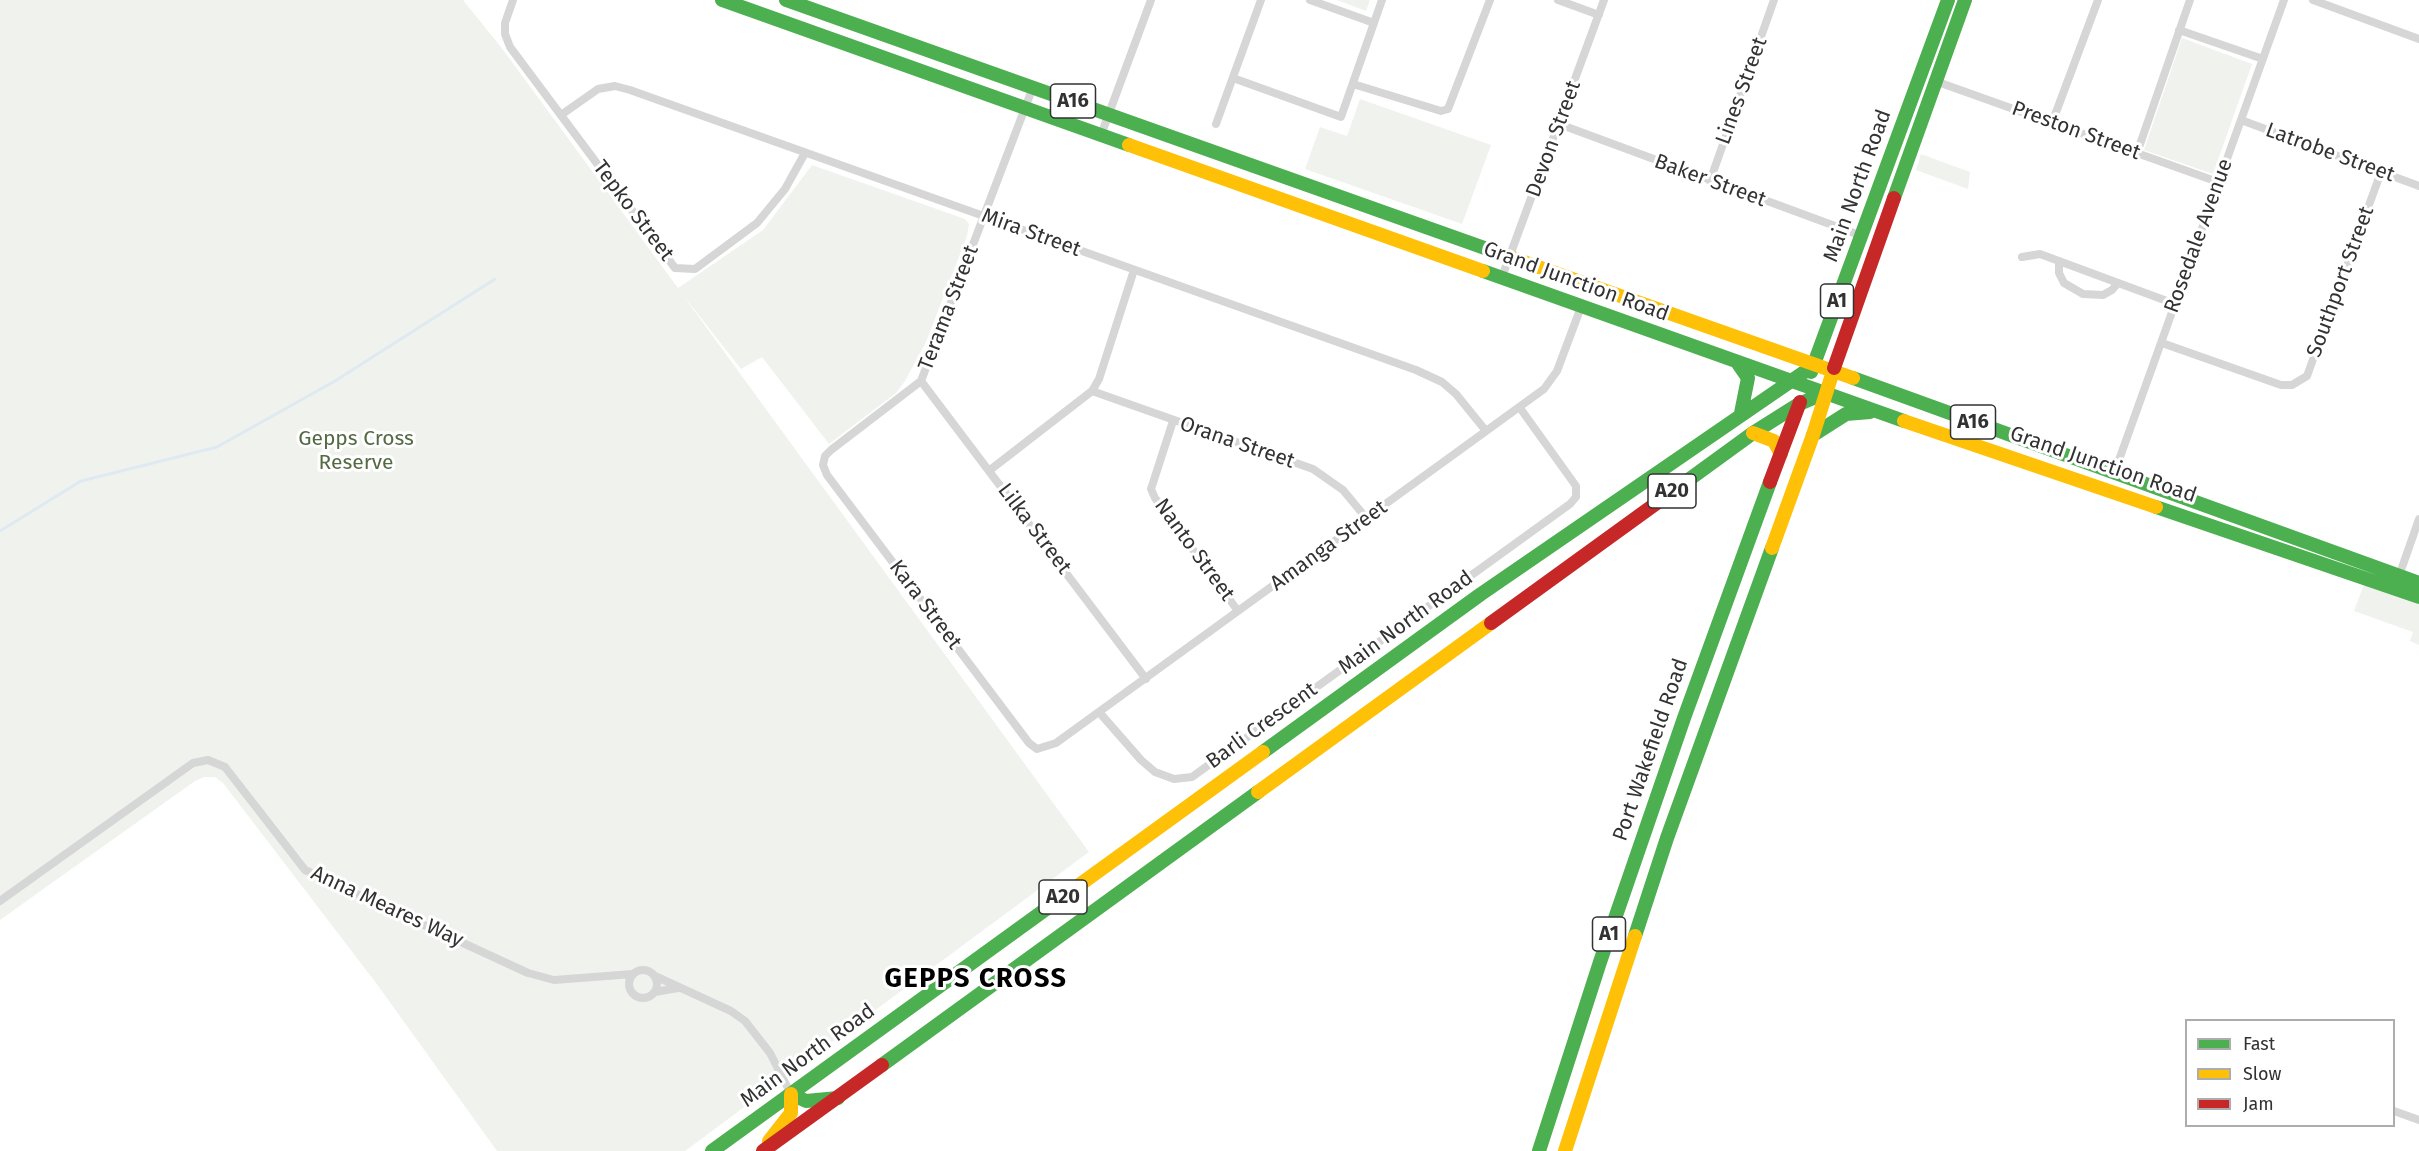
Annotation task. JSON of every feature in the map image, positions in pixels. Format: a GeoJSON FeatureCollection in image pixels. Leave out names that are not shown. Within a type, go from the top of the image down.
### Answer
{"type":"FeatureCollection","features":[{"type":"Feature","properties":{"kind":"highway","name":"Grand Junction Road"},"geometry":{"type":"LineString","coordinates":[[722,0],[1878,412],[2397,582],[2419,584]]}},
{"type":"Feature","properties":{"kind":"highway","name":"Grand Junction Road"},"geometry":{"type":"LineString","coordinates":[[786,0],[2115,471],[2397,582],[2419,597]]}},
{"type":"Feature","properties":{"kind":"highway","name":"Main North Road"},"geometry":{"type":"LineString","coordinates":[[712,1151],[1481,594],[1585,525],[1789,380],[1814,366],[1948,0]]}},
{"type":"Feature","properties":{"kind":"highway","name":"Main North Road"},"geometry":{"type":"LineString","coordinates":[[1832,372],[1965,0]]}},
{"type":"Feature","properties":{"kind":"highway"},"geometry":{"type":"LineString","coordinates":[[1921,76],[1935,81]]}},
{"type":"Feature","properties":{"kind":"highway"},"geometry":{"type":"LineString","coordinates":[[1573,280],[1581,307],[1602,290]]}},
{"type":"Feature","properties":{"kind":"highway"},"geometry":{"type":"LineString","coordinates":[[1736,361],[1748,378],[1741,413]]}},
{"type":"Feature","properties":{"kind":"highway","name":"Port Wakefield Road"},"geometry":{"type":"LineString","coordinates":[[1539,1151],[1600,962],[1715,630],[1814,366]]}},
{"type":"Feature","properties":{"kind":"highway","name":"A1"},"geometry":{"type":"LineString","coordinates":[[1565,1151],[1670,830],[1813,435],[1832,372]]}},
{"type":"Feature","properties":{"kind":"highway","name":"A20"},"geometry":{"type":"LineString","coordinates":[[764,1150],[1753,433],[1799,404],[1826,393]]}},
{"type":"Feature","properties":{"kind":"highway"},"geometry":{"type":"LineString","coordinates":[[1813,435],[1846,414],[1878,412]]}},
{"type":"Feature","properties":{"kind":"highway"},"geometry":{"type":"LineString","coordinates":[[1753,433],[1774,441],[1781,454]]}},
{"type":"Feature","properties":{"kind":"highway"},"geometry":{"type":"LineString","coordinates":[[2109,489],[2115,471]]}},
{"type":"Feature","properties":{"kind":"highway"},"geometry":{"type":"LineString","coordinates":[[1585,525],[1599,544]]}},
{"type":"Feature","properties":{"kind":"highway"},"geometry":{"type":"LineString","coordinates":[[1715,630],[1739,639]]}},
{"type":"Feature","properties":{"kind":"highway"},"geometry":{"type":"LineString","coordinates":[[1600,962],[1624,971]]}},
{"type":"Feature","properties":{"kind":"highway"},"geometry":{"type":"LineString","coordinates":[[764,1150],[791,1113],[791,1094],[806,1101],[838,1098]]}},
{"type":"Feature","properties":{"kind":"street","name":"Tepko Street"},"geometry":{"type":"LineString","coordinates":[[513,0],[505,24],[505,34],[510,47],[675,268],[685,271],[695,269],[757,224],[785,189],[806,153]]}},
{"type":"Feature","properties":{"kind":"street"},"geometry":{"type":"LineString","coordinates":[[1101,135],[1151,0]]}},
{"type":"Feature","properties":{"kind":"street"},"geometry":{"type":"LineString","coordinates":[[1216,124],[1261,0]]}},
{"type":"Feature","properties":{"kind":"street"},"geometry":{"type":"LineString","coordinates":[[1310,0],[1374,23]]}},
{"type":"Feature","properties":{"kind":"street"},"geometry":{"type":"LineString","coordinates":[[1233,78],[1341,117],[1382,0]]}},
{"type":"Feature","properties":{"kind":"street"},"geometry":{"type":"LineString","coordinates":[[1353,84],[1441,111],[1448,109],[1490,0]]}},
{"type":"Feature","properties":{"kind":"street"},"geometry":{"type":"LineString","coordinates":[[1558,0],[1599,15]]}},
{"type":"Feature","properties":{"kind":"street","name":"Devon Street"},"geometry":{"type":"LineString","coordinates":[[1502,277],[1604,0]]}},
{"type":"Feature","properties":{"kind":"street"},"geometry":{"type":"LineString","coordinates":[[2052,123],[2098,0]]}},
{"type":"Feature","properties":{"kind":"street"},"geometry":{"type":"LineString","coordinates":[[2137,153],[2190,0]]}},
{"type":"Feature","properties":{"kind":"street","name":"Rosedale Avenue"},"geometry":{"type":"LineString","coordinates":[[2115,471],[2284,0]]}},
{"type":"Feature","properties":{"kind":"street"},"geometry":{"type":"LineString","coordinates":[[2313,0],[2419,39]]}},
{"type":"Feature","properties":{"kind":"street","name":"Lines Street"},"geometry":{"type":"LineString","coordinates":[[1710,181],[1771,1]]}},
{"type":"Feature","properties":{"kind":"street"},"geometry":{"type":"LineString","coordinates":[[2180,30],[2263,59]]}},
{"type":"Feature","properties":{"kind":"street","name":"Preston Street"},"geometry":{"type":"LineString","coordinates":[[1935,81],[2218,182]]}},
{"type":"Feature","properties":{"kind":"street","name":"Mira Street"},"geometry":{"type":"LineString","coordinates":[[561,115],[598,89],[615,86],[1416,370],[1442,382],[1456,394],[1485,431]]}},
{"type":"Feature","properties":{"kind":"street","name":"Terama Street"},"geometry":{"type":"LineString","coordinates":[[825,456],[921,381],[1033,87]]}},
{"type":"Feature","properties":{"kind":"street","name":"Latrobe Street"},"geometry":{"type":"LineString","coordinates":[[2241,120],[2419,186]]}},
{"type":"Feature","properties":{"kind":"street","name":"Baker Street"},"geometry":{"type":"LineString","coordinates":[[1559,124],[1862,236]]}},
{"type":"Feature","properties":{"kind":"street","name":"Southport Street"},"geometry":{"type":"LineString","coordinates":[[2162,343],[2281,385],[2292,386],[2307,375],[2381,172]]}},
{"type":"Feature","properties":{"kind":"street"},"geometry":{"type":"LineString","coordinates":[[2022,257],[2040,254],[2175,304]]}},
{"type":"Feature","properties":{"kind":"street"},"geometry":{"type":"LineString","coordinates":[[2059,261],[2059,273],[2064,283],[2083,294],[2103,295],[2118,283]]}},
{"type":"Feature","properties":{"kind":"street"},"geometry":{"type":"LineString","coordinates":[[990,470],[1092,391],[1099,379],[1134,270]]}},
{"type":"Feature","properties":{"kind":"street","name":"Amanga Street"},"geometry":{"type":"LineString","coordinates":[[1037,749],[1056,743],[1544,389],[1557,371],[1581,307]]}},
{"type":"Feature","properties":{"kind":"street","name":"Lilka Street"},"geometry":{"type":"LineString","coordinates":[[921,381],[1146,679]]}},
{"type":"Feature","properties":{"kind":"street","name":"Orana Street"},"geometry":{"type":"LineString","coordinates":[[1092,391],[1313,469],[1343,490],[1367,519]]}},
{"type":"Feature","properties":{"kind":"street","name":"Barli Crescent"},"geometry":{"type":"LineString","coordinates":[[1099,712],[1141,760],[1155,772],[1174,779],[1192,777],[1569,504],[1576,496],[1576,486],[1520,408]]}},
{"type":"Feature","properties":{"kind":"street","name":"Nanto Street"},"geometry":{"type":"LineString","coordinates":[[1173,421],[1151,489],[1155,498],[1238,611]]}},
{"type":"Feature","properties":{"kind":"street","name":"Kara Street"},"geometry":{"type":"LineString","coordinates":[[825,456],[823,465],[827,475],[1029,743],[1037,749]]}},
{"type":"Feature","properties":{"kind":"street"},"geometry":{"type":"LineString","coordinates":[[2397,582],[2419,519]]}},
{"type":"Feature","properties":{"kind":"street","name":"Anna Meares Way"},"geometry":{"type":"LineString","coordinates":[[0,900],[193,763],[208,760],[225,767],[305,870],[528,973],[554,980],[579,980],[609,974],[633,974]]}},
{"type":"Feature","properties":{"kind":"street"},"geometry":{"type":"LineString","coordinates":[[678,988],[655,992],[648,997],[639,997],[632,993],[629,985],[633,974],[646,970],[678,988],[731,1011],[745,1021],[770,1053],[791,1094]]}},
{"type":"Feature","properties":{"kind":"street"},"geometry":{"type":"LineString","coordinates":[[609,974],[629,985]]}},
{"type":"Feature","properties":{"kind":"street"},"geometry":{"type":"LineString","coordinates":[[655,976],[657,984],[655,992]]}},
{"type":"Feature","properties":{"kind":"street"},"geometry":{"type":"LineString","coordinates":[[2395,1111],[2419,1120]]}},
{"type":"Feature","properties":{"kind":"green space","name":"Gepps Cross Reserve"},"geometry":{"type":"Polygon","coordinates":[[[0,0],[463,0],[501,47],[678,288],[763,230],[812,165],[965,219],[969,224],[967,236],[926,342],[905,381],[896,393],[829,444],[762,357],[741,369],[682,294],[1089,852],[685,1151],[497,1151],[376,983],[223,783],[215,777],[204,777],[195,781],[0,920],[0,0]]]}},
{"type":"Feature","properties":{"kind":"green space"},"geometry":{"type":"Polygon","coordinates":[[[1337,0],[1370,0],[1366,11],[1337,0]]]}},
{"type":"Feature","properties":{"kind":"green space"},"geometry":{"type":"Polygon","coordinates":[[[2182,38],[2252,64],[2213,174],[2144,150],[2182,38]]]}},
{"type":"Feature","properties":{"kind":"green space"},"geometry":{"type":"Polygon","coordinates":[[[1360,99],[1491,145],[1462,224],[1305,169],[1320,127],[1347,136],[1360,99]]]}},
{"type":"Feature","properties":{"kind":"green space"},"geometry":{"type":"Polygon","coordinates":[[[1921,154],[1970,172],[1968,189],[1916,170],[1921,154]]]}},
{"type":"Feature","properties":{"kind":"green space"},"geometry":{"type":"Polygon","coordinates":[[[2364,584],[2419,604],[2419,645],[2410,641],[2413,632],[2354,611],[2364,584]]]}},
{"type":"Feature","properties":{"kind":"waterway"},"geometry":{"type":"LineString","coordinates":[[0,531],[81,481],[217,447],[335,381],[495,279]]}},
{"type":"Feature","properties":{"kind":"traffic: fast"},"geometry":{"type":"LineString","coordinates":[[722,0],[1129,145]]}},
{"type":"Feature","properties":{"kind":"traffic: fast"},"geometry":{"type":"LineString","coordinates":[[786,0],[1493,251]]}},
{"type":"Feature","properties":{"kind":"traffic: fast"},"geometry":{"type":"LineString","coordinates":[[1811,372],[1948,0]]}},
{"type":"Feature","properties":{"kind":"traffic: fast"},"geometry":{"type":"LineString","coordinates":[[1894,198],[1965,0]]}},
{"type":"Feature","properties":{"kind":"traffic: fast"},"geometry":{"type":"LineString","coordinates":[[1483,271],[1904,421]]}},
{"type":"Feature","properties":{"kind":"traffic: fast"},"geometry":{"type":"LineString","coordinates":[[1737,362],[1748,378],[1741,413]]}},
{"type":"Feature","properties":{"kind":"traffic: fast"},"geometry":{"type":"LineString","coordinates":[[1263,752],[1481,594],[1813,366]]}},
{"type":"Feature","properties":{"kind":"traffic: fast"},"geometry":{"type":"LineString","coordinates":[[1853,378],[2419,583]]}},
{"type":"Feature","properties":{"kind":"traffic: fast"},"geometry":{"type":"LineString","coordinates":[[1665,497],[1753,433],[1799,404],[1825,393]]}},
{"type":"Feature","properties":{"kind":"traffic: fast"},"geometry":{"type":"LineString","coordinates":[[1813,435],[1846,414],[1870,412]]}},
{"type":"Feature","properties":{"kind":"traffic: fast"},"geometry":{"type":"LineString","coordinates":[[1539,1151],[1600,962],[1684,718],[1770,482]]}},
{"type":"Feature","properties":{"kind":"traffic: fast"},"geometry":{"type":"LineString","coordinates":[[2156,507],[2419,597]]}},
{"type":"Feature","properties":{"kind":"traffic: fast"},"geometry":{"type":"LineString","coordinates":[[1635,936],[1667,838],[1772,548]]}},
{"type":"Feature","properties":{"kind":"traffic: fast"},"geometry":{"type":"LineString","coordinates":[[882,1065],[1258,792]]}},
{"type":"Feature","properties":{"kind":"traffic: fast"},"geometry":{"type":"LineString","coordinates":[[712,1151],[1053,904]]}},
{"type":"Feature","properties":{"kind":"traffic: fast"},"geometry":{"type":"LineString","coordinates":[[791,1094],[806,1101],[838,1098]]}},
{"type":"Feature","properties":{"kind":"traffic: slow"},"geometry":{"type":"LineString","coordinates":[[1129,145],[1483,271]]}},
{"type":"Feature","properties":{"kind":"traffic: slow"},"geometry":{"type":"LineString","coordinates":[[1493,251],[1853,378]]}},
{"type":"Feature","properties":{"kind":"traffic: slow"},"geometry":{"type":"LineString","coordinates":[[1772,548],[1813,435],[1834,368]]}},
{"type":"Feature","properties":{"kind":"traffic: slow"},"geometry":{"type":"LineString","coordinates":[[1904,421],[2156,507]]}},
{"type":"Feature","properties":{"kind":"traffic: slow"},"geometry":{"type":"LineString","coordinates":[[1753,433],[1774,441],[1781,454]]}},
{"type":"Feature","properties":{"kind":"traffic: slow"},"geometry":{"type":"LineString","coordinates":[[1258,792],[1491,623]]}},
{"type":"Feature","properties":{"kind":"traffic: slow"},"geometry":{"type":"LineString","coordinates":[[1053,904],[1263,752]]}},
{"type":"Feature","properties":{"kind":"traffic: slow"},"geometry":{"type":"LineString","coordinates":[[1565,1151],[1635,936]]}},
{"type":"Feature","properties":{"kind":"traffic: slow"},"geometry":{"type":"LineString","coordinates":[[769,1141],[791,1113],[791,1094]]}},
{"type":"Feature","properties":{"kind":"traffic: jam"},"geometry":{"type":"LineString","coordinates":[[1834,368],[1894,198]]}},
{"type":"Feature","properties":{"kind":"traffic: jam"},"geometry":{"type":"LineString","coordinates":[[1770,482],[1800,402]]}},
{"type":"Feature","properties":{"kind":"traffic: jam"},"geometry":{"type":"LineString","coordinates":[[1491,623],[1665,497]]}},
{"type":"Feature","properties":{"kind":"traffic: jam"},"geometry":{"type":"LineString","coordinates":[[763,1151],[882,1065]]}},
{"type":"Feature","properties":{"kind":"district","name":"GEPPS CROSS"},"geometry":{"type":"Point","coordinates":[976,979]}}]}
